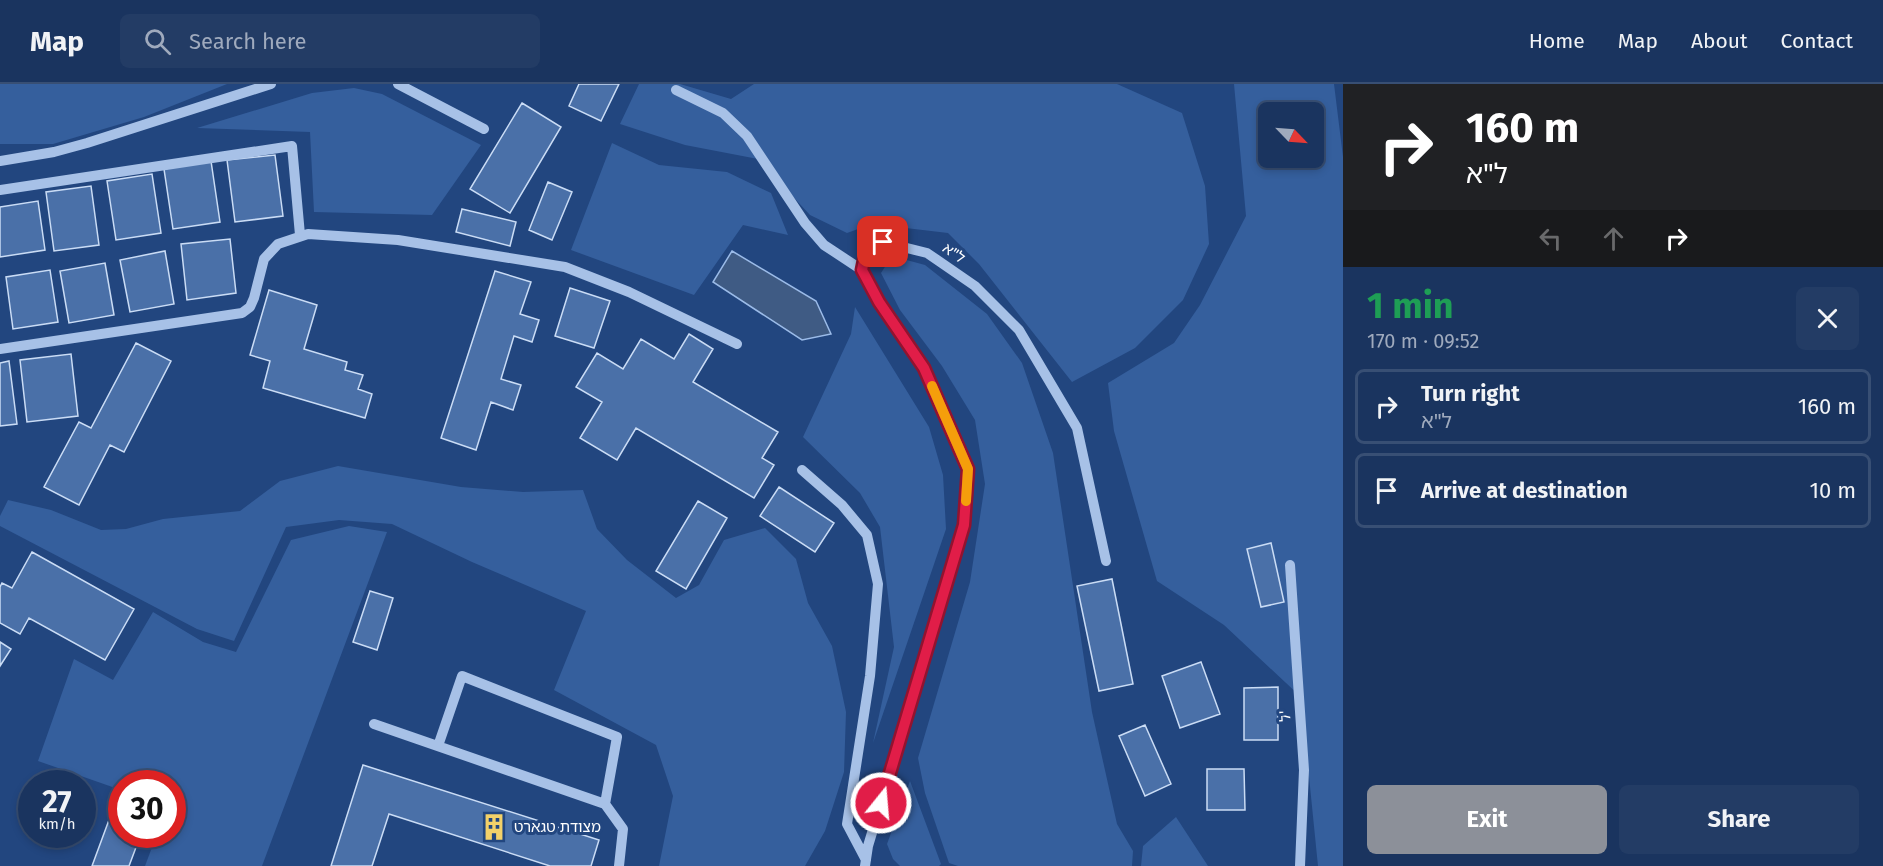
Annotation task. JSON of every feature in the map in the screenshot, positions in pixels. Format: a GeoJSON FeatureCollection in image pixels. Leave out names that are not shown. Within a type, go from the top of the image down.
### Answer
{"type":"FeatureCollection","features":[{"type":"Feature","properties":{"kind":"street"},"geometry":{"type":"LineString","coordinates":[[0,161],[54,152],[87,143],[272,84]]}},
{"type":"Feature","properties":{"kind":"street"},"geometry":{"type":"LineString","coordinates":[[398,84],[484,129]]}},
{"type":"Feature","properties":{"kind":"street"},"geometry":{"type":"LineString","coordinates":[[676,90],[723,114],[747,136],[811,230],[824,245],[862,270],[879,302],[924,368],[968,469],[964,525],[866,863]]}},
{"type":"Feature","properties":{"kind":"street"},"geometry":{"type":"LineString","coordinates":[[0,190],[292,146],[300,236]]}},
{"type":"Feature","properties":{"kind":"street"},"geometry":{"type":"LineString","coordinates":[[0,349],[242,313],[250,307],[254,298],[264,259],[278,244],[308,234],[398,240],[565,267],[629,292],[737,344]]}},
{"type":"Feature","properties":{"kind":"street","name":"ל\"א"},"geometry":{"type":"LineString","coordinates":[[862,270],[866,251],[883,242],[927,253],[975,286],[1019,330],[1077,428],[1106,561]]}},
{"type":"Feature","properties":{"kind":"street"},"geometry":{"type":"LineString","coordinates":[[802,470],[842,505],[867,534],[878,584],[870,676],[847,824],[866,863]]}},
{"type":"Feature","properties":{"kind":"street","name":"ל'"},"geometry":{"type":"LineString","coordinates":[[1290,565],[1304,770],[1300,866]]}},
{"type":"Feature","properties":{"kind":"street"},"geometry":{"type":"LineString","coordinates":[[438,746],[462,676],[617,737],[605,804]]}},
{"type":"Feature","properties":{"kind":"street"},"geometry":{"type":"LineString","coordinates":[[374,724],[605,804],[623,829],[619,866]]}},
{"type":"Feature","properties":{"kind":"shaded area"},"geometry":{"type":"Polygon","coordinates":[[[0,84],[227,84],[144,117],[53,144],[0,144],[0,84]]]}},
{"type":"Feature","properties":{"kind":"shaded area"},"geometry":{"type":"Polygon","coordinates":[[[639,84],[680,84],[731,99],[754,84],[1117,84],[1182,113],[1205,186],[1209,244],[1183,300],[1135,348],[1072,382],[979,264],[948,233],[872,224],[847,233],[810,215],[758,159],[685,145],[620,124],[639,84]]]}},
{"type":"Feature","properties":{"kind":"shaded area"},"geometry":{"type":"Polygon","coordinates":[[[1234,84],[1334,84],[1343,157],[1343,866],[1318,866],[1301,697],[1224,625],[1157,581],[1114,431],[1108,383],[1174,343],[1200,305],[1246,216],[1234,84]]]}},
{"type":"Feature","properties":{"kind":"shaded area"},"geometry":{"type":"Polygon","coordinates":[[[354,88],[382,94],[481,145],[432,215],[314,212],[310,132],[197,128],[312,93],[354,88]]]}},
{"type":"Feature","properties":{"kind":"shaded area"},"geometry":{"type":"Polygon","coordinates":[[[612,143],[659,165],[727,172],[771,193],[788,235],[743,225],[694,295],[571,250],[612,143]]]}},
{"type":"Feature","properties":{"kind":"shaded area"},"geometry":{"type":"Polygon","coordinates":[[[732,251],[816,301],[831,334],[802,340],[713,282],[732,251]]]}},
{"type":"Feature","properties":{"kind":"shaded area"},"geometry":{"type":"Polygon","coordinates":[[[892,256],[925,265],[987,314],[1022,363],[1053,453],[1092,712],[1117,824],[1133,851],[1132,866],[958,866],[949,863],[925,793],[918,758],[970,582],[985,484],[975,420],[942,366],[900,310],[881,273],[892,256]]]}},
{"type":"Feature","properties":{"kind":"shaded area"},"geometry":{"type":"Polygon","coordinates":[[[855,307],[929,427],[943,475],[946,529],[873,743],[894,647],[880,527],[860,493],[803,437],[851,334],[855,307]]]}},
{"type":"Feature","properties":{"kind":"shaded area"},"geometry":{"type":"Polygon","coordinates":[[[338,466],[461,487],[523,492],[583,490],[597,529],[627,560],[676,598],[699,585],[724,540],[765,528],[796,559],[808,603],[832,646],[846,712],[844,772],[825,831],[805,866],[659,866],[673,796],[656,745],[554,690],[586,611],[472,562],[392,524],[339,520],[286,527],[234,641],[197,629],[0,526],[0,516],[8,500],[51,510],[101,530],[126,529],[163,519],[240,511],[280,481],[338,466]]]}},
{"type":"Feature","properties":{"kind":"shaded area"},"geometry":{"type":"Polygon","coordinates":[[[349,526],[387,532],[262,866],[145,866],[152,848],[186,848],[186,770],[108,770],[108,785],[96,781],[96,770],[64,770],[38,761],[74,659],[113,680],[153,612],[203,642],[236,652],[291,540],[349,526]]]}},
{"type":"Feature","properties":{"kind":"shaded area"},"geometry":{"type":"Polygon","coordinates":[[[910,781],[941,864],[939,866],[900,866],[893,859],[887,844],[910,781]]]}},
{"type":"Feature","properties":{"kind":"shaded area"},"geometry":{"type":"Polygon","coordinates":[[[1176,817],[1208,866],[1141,866],[1143,846],[1176,817]]]}},
{"type":"Feature","properties":{"kind":"building"},"geometry":{"type":"Polygon","coordinates":[[[579,84],[619,84],[601,121],[569,106],[579,84]]]}},
{"type":"Feature","properties":{"kind":"building"},"geometry":{"type":"Polygon","coordinates":[[[522,103],[561,127],[510,213],[470,189],[522,103]]]}},
{"type":"Feature","properties":{"kind":"building"},"geometry":{"type":"Polygon","coordinates":[[[275,155],[283,216],[235,222],[227,160],[275,155]]]}},
{"type":"Feature","properties":{"kind":"building"},"geometry":{"type":"Polygon","coordinates":[[[211,161],[220,222],[173,229],[164,169],[211,161]]]}},
{"type":"Feature","properties":{"kind":"building"},"geometry":{"type":"Polygon","coordinates":[[[152,174],[161,233],[116,240],[107,181],[152,174]]]}},
{"type":"Feature","properties":{"kind":"building"},"geometry":{"type":"Polygon","coordinates":[[[548,182],[572,192],[552,240],[529,230],[548,182]]]}},
{"type":"Feature","properties":{"kind":"building"},"geometry":{"type":"Polygon","coordinates":[[[91,186],[99,245],[54,251],[46,192],[91,186]]]}},
{"type":"Feature","properties":{"kind":"building"},"geometry":{"type":"Polygon","coordinates":[[[38,201],[45,250],[0,257],[0,207],[38,201]]]}},
{"type":"Feature","properties":{"kind":"building"},"geometry":{"type":"Polygon","coordinates":[[[462,209],[516,222],[510,246],[456,232],[462,209]]]}},
{"type":"Feature","properties":{"kind":"building"},"geometry":{"type":"Polygon","coordinates":[[[230,239],[236,293],[187,300],[181,244],[230,239]]]}},
{"type":"Feature","properties":{"kind":"building"},"geometry":{"type":"Polygon","coordinates":[[[165,251],[174,304],[130,312],[120,260],[165,251]]]}},
{"type":"Feature","properties":{"kind":"building"},"geometry":{"type":"Polygon","coordinates":[[[105,263],[114,315],[69,323],[60,271],[105,263]]]}},
{"type":"Feature","properties":{"kind":"building"},"geometry":{"type":"Polygon","coordinates":[[[50,270],[58,322],[13,329],[6,277],[50,270]]]}},
{"type":"Feature","properties":{"kind":"building"},"geometry":{"type":"Polygon","coordinates":[[[495,271],[531,282],[520,314],[539,320],[532,342],[514,336],[501,379],[521,385],[513,410],[491,402],[476,450],[441,438],[495,271]]]}},
{"type":"Feature","properties":{"kind":"building"},"geometry":{"type":"Polygon","coordinates":[[[570,288],[610,301],[594,348],[555,336],[570,288]]]}},
{"type":"Feature","properties":{"kind":"building"},"geometry":{"type":"Polygon","coordinates":[[[269,290],[317,305],[304,349],[347,362],[345,370],[363,375],[358,389],[372,394],[365,418],[263,388],[270,361],[250,355],[269,290]]]}},
{"type":"Feature","properties":{"kind":"building"},"geometry":{"type":"Polygon","coordinates":[[[689,334],[713,349],[693,382],[778,432],[762,458],[774,465],[754,498],[636,428],[617,460],[580,438],[602,402],[576,387],[597,353],[623,369],[641,339],[674,359],[689,334]]]}},
{"type":"Feature","properties":{"kind":"building"},"geometry":{"type":"Polygon","coordinates":[[[136,343],[171,361],[124,452],[110,445],[79,505],[44,487],[79,422],[91,428],[136,343]]]}},
{"type":"Feature","properties":{"kind":"building"},"geometry":{"type":"Polygon","coordinates":[[[71,354],[78,416],[27,422],[20,360],[71,354]]]}},
{"type":"Feature","properties":{"kind":"building"},"geometry":{"type":"Polygon","coordinates":[[[9,361],[17,424],[0,426],[0,363],[9,361]]]}},
{"type":"Feature","properties":{"kind":"building"},"geometry":{"type":"Polygon","coordinates":[[[779,487],[834,523],[815,552],[760,516],[779,487]]]}},
{"type":"Feature","properties":{"kind":"building"},"geometry":{"type":"Polygon","coordinates":[[[698,501],[727,518],[686,589],[656,571],[698,501]]]}},
{"type":"Feature","properties":{"kind":"building"},"geometry":{"type":"Polygon","coordinates":[[[1271,543],[1284,602],[1261,607],[1247,549],[1271,543]]]}},
{"type":"Feature","properties":{"kind":"building"},"geometry":{"type":"Polygon","coordinates":[[[32,552],[134,609],[105,660],[29,618],[20,634],[0,623],[0,587],[2,583],[12,588],[32,552]]]}},
{"type":"Feature","properties":{"kind":"building"},"geometry":{"type":"Polygon","coordinates":[[[1112,579],[1133,684],[1099,691],[1077,586],[1112,579]]]}},
{"type":"Feature","properties":{"kind":"building"},"geometry":{"type":"Polygon","coordinates":[[[370,591],[393,598],[377,650],[353,642],[370,591]]]}},
{"type":"Feature","properties":{"kind":"building"},"geometry":{"type":"Polygon","coordinates":[[[0,642],[11,649],[0,666],[0,642]]]}},
{"type":"Feature","properties":{"kind":"building"},"geometry":{"type":"Polygon","coordinates":[[[1201,662],[1220,714],[1180,728],[1162,676],[1201,662]]]}},
{"type":"Feature","properties":{"kind":"building"},"geometry":{"type":"Polygon","coordinates":[[[1278,687],[1278,740],[1244,740],[1244,688],[1278,687]]]}},
{"type":"Feature","properties":{"kind":"building"},"geometry":{"type":"Polygon","coordinates":[[[1145,725],[1171,784],[1145,796],[1119,736],[1145,725]]]}},
{"type":"Feature","properties":{"kind":"building","name":"מצודת טגארט"},"geometry":{"type":"Polygon","coordinates":[[[363,765],[599,840],[591,866],[550,866],[389,814],[372,866],[331,866],[363,765]]]}},
{"type":"Feature","properties":{"kind":"building"},"geometry":{"type":"Polygon","coordinates":[[[1207,769],[1244,769],[1245,810],[1207,810],[1207,769]]]}},
{"type":"Feature","properties":{"kind":"building"},"geometry":{"type":"Polygon","coordinates":[[[108,823],[108,848],[136,848],[129,866],[92,866],[108,823]]]}},
{"type":"Feature","properties":{"kind":"slow traffic"},"geometry":{"type":"LineString","coordinates":[[932,386],[968,469],[966,501]]}},
{"type":"Feature","properties":{"kind":"place","name":"מצודת טגארט"},"geometry":{"type":"Point","coordinates":[494,827]}},
{"type":"Feature","properties":{"kind":"route"},"geometry":{"type":"LineString","coordinates":[[881,803],[964,525],[968,469],[924,368],[879,302],[862,270],[866,251],[883,242]]}}]}
